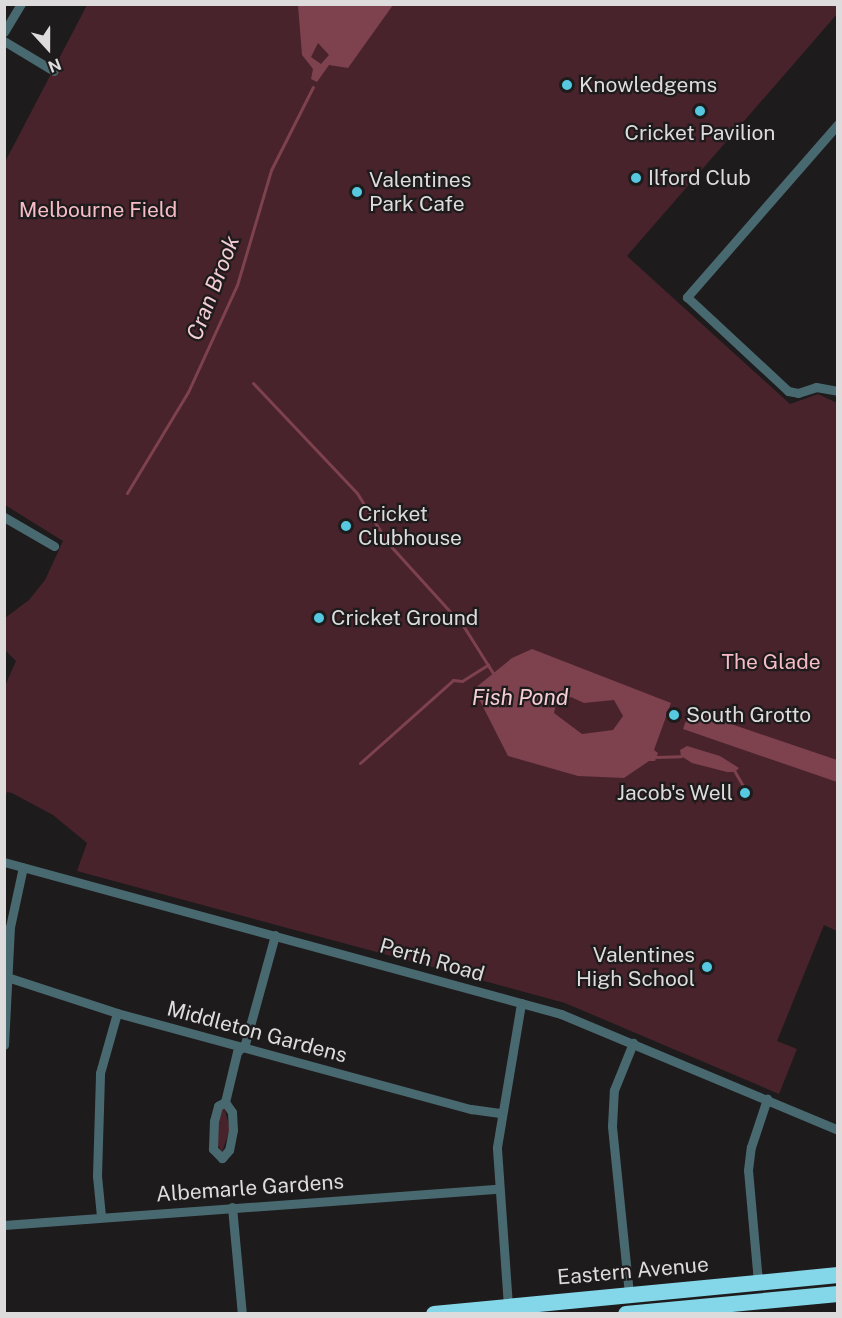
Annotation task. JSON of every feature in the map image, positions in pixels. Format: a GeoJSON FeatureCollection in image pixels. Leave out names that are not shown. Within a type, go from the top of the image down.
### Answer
{"type":"FeatureCollection","features":[{"type":"Feature","properties":{"kind":"highway","name":"Eastern Avenue"},"geometry":{"type":"LineString","coordinates":[[434,1314],[837,1275]]}},
{"type":"Feature","properties":{"kind":"highway","name":"Eastern Avenue"},"geometry":{"type":"LineString","coordinates":[[626,1314],[837,1294]]}},
{"type":"Feature","properties":{"kind":"street"},"geometry":{"type":"LineString","coordinates":[[4,32],[21,4]]}},
{"type":"Feature","properties":{"kind":"street"},"geometry":{"type":"LineString","coordinates":[[4,41],[54,71]]}},
{"type":"Feature","properties":{"kind":"street"},"geometry":{"type":"LineString","coordinates":[[837,124],[687,297],[788,391],[798,393],[816,387],[837,391]]}},
{"type":"Feature","properties":{"kind":"street"},"geometry":{"type":"LineString","coordinates":[[4,517],[54,546]]}},
{"type":"Feature","properties":{"kind":"street","name":"Perth Road"},"geometry":{"type":"LineString","coordinates":[[4,862],[561,1014],[837,1130]]}},
{"type":"Feature","properties":{"kind":"street"},"geometry":{"type":"LineString","coordinates":[[4,1045],[10,927],[23,867]]}},
{"type":"Feature","properties":{"kind":"street"},"geometry":{"type":"LineString","coordinates":[[225,1102],[231,1108],[233,1130],[229,1150],[222,1158],[213,1149],[216,1110],[225,1102],[237,1052],[241,1047],[275,935]]}},
{"type":"Feature","properties":{"kind":"street","name":"Middleton Gardens"},"geometry":{"type":"LineString","coordinates":[[7,977],[117,1013],[471,1109],[500,1113]]}},
{"type":"Feature","properties":{"kind":"street"},"geometry":{"type":"LineString","coordinates":[[508,1306],[498,1190],[500,1113],[521,1004]]}},
{"type":"Feature","properties":{"kind":"street"},"geometry":{"type":"LineString","coordinates":[[101,1216],[97,1176],[100,1073],[117,1013]]}},
{"type":"Feature","properties":{"kind":"street"},"geometry":{"type":"LineString","coordinates":[[629,1294],[612,1126],[614,1090],[633,1043]]}},
{"type":"Feature","properties":{"kind":"street"},"geometry":{"type":"LineString","coordinates":[[758,1282],[748,1170],[751,1147],[767,1099]]}},
{"type":"Feature","properties":{"kind":"street","name":"Albemarle Gardens"},"geometry":{"type":"LineString","coordinates":[[4,1225],[101,1216],[498,1190]]}},
{"type":"Feature","properties":{"kind":"street"},"geometry":{"type":"LineString","coordinates":[[232,1207],[242,1311]]}},
{"type":"Feature","properties":{"kind":"green space"},"geometry":{"type":"Polygon","coordinates":[[[87,5],[837,5],[837,14],[627,256],[790,404],[818,394],[837,403],[837,931],[824,925],[777,1041],[797,1049],[779,1094],[565,1003],[77,871],[87,843],[53,815],[12,793],[7,792],[5,799],[5,686],[16,661],[5,650],[5,618],[29,600],[45,580],[63,541],[5,505],[5,162],[87,5]]]}},
{"type":"Feature","properties":{"kind":"green space"},"geometry":{"type":"Polygon","coordinates":[[[224,1107],[230,1129],[222,1152],[215,1140],[220,1110],[224,1107]]]}},
{"type":"Feature","properties":{"kind":"water"},"geometry":{"type":"Polygon","coordinates":[[[298,4],[393,5],[348,68],[329,65],[317,82],[311,79],[313,69],[302,55],[298,4]],[[318,43],[311,57],[321,64],[329,55],[318,43]]]}},
{"type":"Feature","properties":{"kind":"water","name":"Fish Pond"},"geometry":{"type":"Polygon","coordinates":[[[532,649],[671,703],[654,750],[658,753],[655,761],[649,761],[624,778],[578,776],[508,756],[474,689],[512,658],[532,649]],[[571,697],[556,704],[554,713],[582,734],[613,730],[623,716],[614,700],[584,703],[571,697]]]}},
{"type":"Feature","properties":{"kind":"water"},"geometry":{"type":"Polygon","coordinates":[[[690,710],[837,760],[837,782],[683,729],[690,710]]]}},
{"type":"Feature","properties":{"kind":"water"},"geometry":{"type":"Polygon","coordinates":[[[687,746],[720,756],[739,768],[735,772],[727,772],[692,763],[681,756],[680,750],[687,746]]]}},
{"type":"Feature","properties":{"kind":"waterway","name":"Cran Brook"},"geometry":{"type":"LineString","coordinates":[[127,493],[188,392],[237,285],[271,170],[313,87]]}},
{"type":"Feature","properties":{"kind":"waterway"},"geometry":{"type":"LineString","coordinates":[[253,383],[357,493],[387,542],[464,627],[493,673]]}},
{"type":"Feature","properties":{"kind":"waterway"},"geometry":{"type":"LineString","coordinates":[[360,763],[453,680],[462,681],[488,665]]}},
{"type":"Feature","properties":{"kind":"waterway"},"geometry":{"type":"LineString","coordinates":[[667,714],[671,715]]}},
{"type":"Feature","properties":{"kind":"waterway"},"geometry":{"type":"LineString","coordinates":[[656,757],[681,756]]}},
{"type":"Feature","properties":{"kind":"waterway"},"geometry":{"type":"LineString","coordinates":[[735,772],[743,786]]}},
{"type":"Feature","properties":{"kind":"place","name":"Knowledgems"},"geometry":{"type":"Point","coordinates":[567,85]}},
{"type":"Feature","properties":{"kind":"place","name":"Cricket Pavilion"},"geometry":{"type":"Point","coordinates":[700,111]}},
{"type":"Feature","properties":{"kind":"place","name":"Ilford Club"},"geometry":{"type":"Point","coordinates":[636,178]}},
{"type":"Feature","properties":{"kind":"place","name":"Valentines Park Cafe"},"geometry":{"type":"Point","coordinates":[357,192]}},
{"type":"Feature","properties":{"kind":"place","name":"Cricket Clubhouse"},"geometry":{"type":"Point","coordinates":[346,526]}},
{"type":"Feature","properties":{"kind":"place","name":"Cricket Ground"},"geometry":{"type":"Point","coordinates":[319,618]}},
{"type":"Feature","properties":{"kind":"place","name":"South Grotto"},"geometry":{"type":"Point","coordinates":[674,715]}},
{"type":"Feature","properties":{"kind":"place","name":"Jacob's Well"},"geometry":{"type":"Point","coordinates":[745,793]}},
{"type":"Feature","properties":{"kind":"place","name":"Valentines High School"},"geometry":{"type":"Point","coordinates":[707,967]}},
{"type":"Feature","properties":{"kind":"park label","name":"Melbourne Field"},"geometry":{"type":"Point","coordinates":[98,210]}},
{"type":"Feature","properties":{"kind":"park label","name":"The Glade"},"geometry":{"type":"Point","coordinates":[771,662]}}]}
